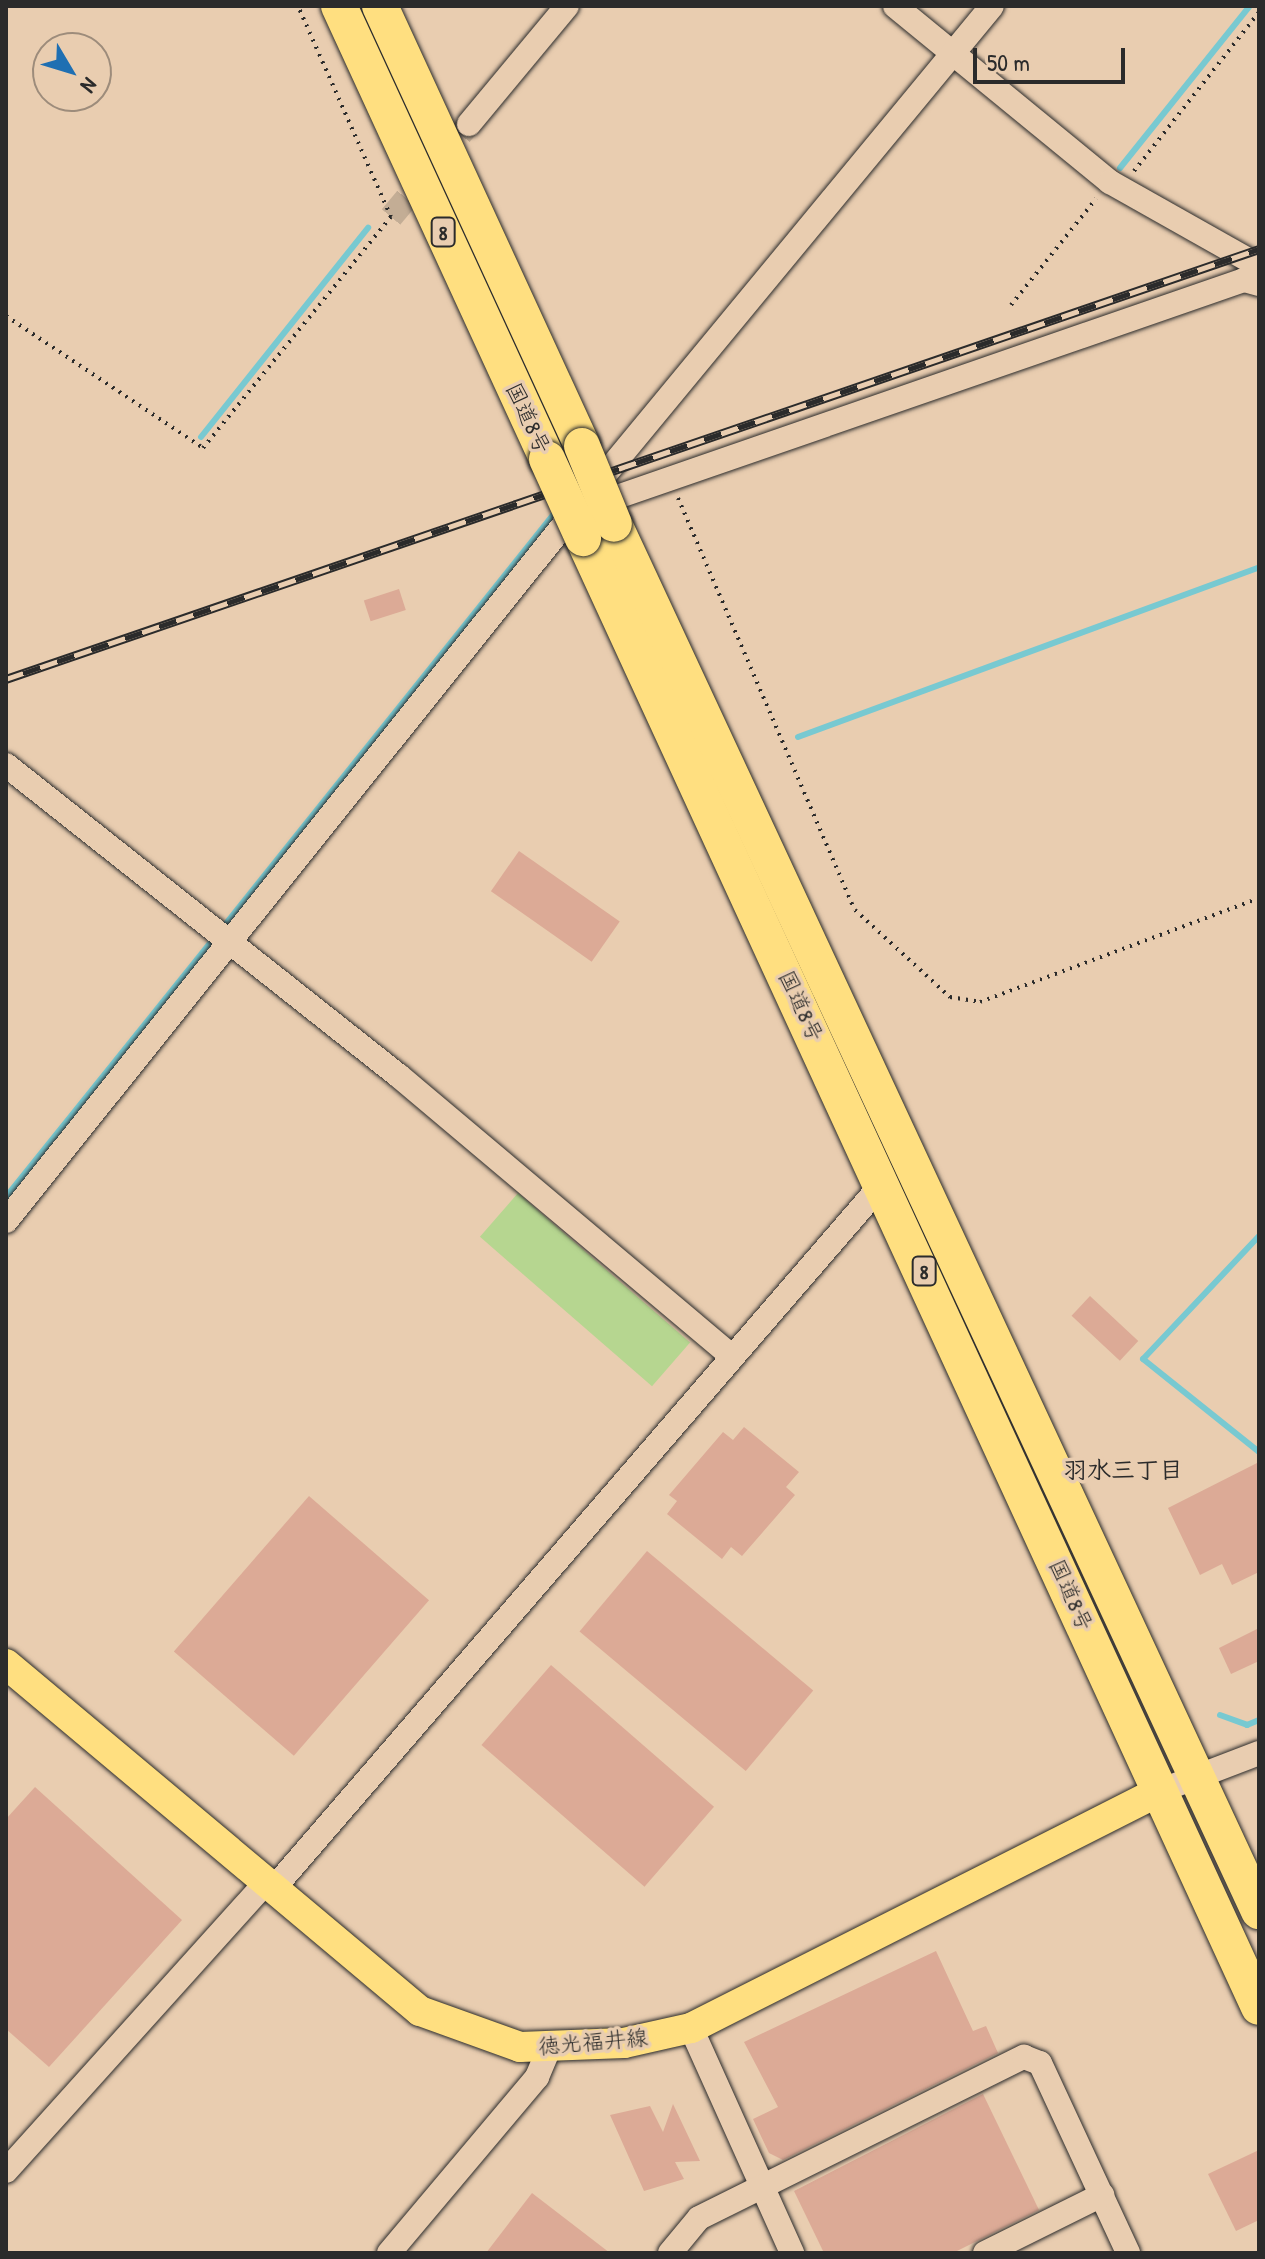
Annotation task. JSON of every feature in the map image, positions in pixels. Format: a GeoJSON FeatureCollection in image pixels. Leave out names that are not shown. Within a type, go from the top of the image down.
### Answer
{"type":"FeatureCollection","features":[{"type":"Feature","properties":{"kind":"highway","name":"国道8号"},"geometry":{"type":"LineString","coordinates":[[339,6],[547,459],[590,525],[1198,1776],[1259,1911]]}},
{"type":"Feature","properties":{"kind":"highway","name":"国道8号"},"geometry":{"type":"LineString","coordinates":[[380,6],[582,446],[590,525],[883,1183],[1259,2007]]}},
{"type":"Feature","properties":{"kind":"main road","name":"徳光福井線"},"geometry":{"type":"LineString","coordinates":[[6,1664],[420,2011],[520,2047],[549,2049],[691,2028],[1160,1791]]}},
{"type":"Feature","properties":{"kind":"street"},"geometry":{"type":"LineString","coordinates":[[469,124],[567,6]]}},
{"type":"Feature","properties":{"kind":"street"},"geometry":{"type":"LineString","coordinates":[[895,6],[1115,184],[1259,266]]}},
{"type":"Feature","properties":{"kind":"street"},"geometry":{"type":"LineString","coordinates":[[6,1221],[230,941],[590,525],[951,53],[992,6]]}},
{"type":"Feature","properties":{"kind":"street"},"geometry":{"type":"LineString","coordinates":[[590,525],[670,479],[1244,280],[1259,284]]}},
{"type":"Feature","properties":{"kind":"street"},"geometry":{"type":"LineString","coordinates":[[6,765],[230,941],[733,1357]]}},
{"type":"Feature","properties":{"kind":"street"},"geometry":{"type":"LineString","coordinates":[[6,2171],[270,1885],[883,1183]]}},
{"type":"Feature","properties":{"kind":"street"},"geometry":{"type":"LineString","coordinates":[[1160,1791],[1259,1753]]}},
{"type":"Feature","properties":{"kind":"street"},"geometry":{"type":"LineString","coordinates":[[691,2028],[792,2253]]}},
{"type":"Feature","properties":{"kind":"street"},"geometry":{"type":"LineString","coordinates":[[389,2253],[537,2077],[549,2049]]}},
{"type":"Feature","properties":{"kind":"street"},"geometry":{"type":"LineString","coordinates":[[670,2253],[699,2218],[1024,2057],[1040,2063],[1128,2253]]}},
{"type":"Feature","properties":{"kind":"street"},"geometry":{"type":"LineString","coordinates":[[985,2253],[1102,2195]]}},
{"type":"Feature","properties":{"kind":"path"},"geometry":{"type":"LineString","coordinates":[[6,316],[203,448],[391,217],[298,6]]}},
{"type":"Feature","properties":{"kind":"path"},"geometry":{"type":"LineString","coordinates":[[1011,305],[1259,12]]}},
{"type":"Feature","properties":{"kind":"path"},"geometry":{"type":"LineString","coordinates":[[670,479],[855,910],[950,997],[980,1002],[1259,898]]}},
{"type":"Feature","properties":{"kind":"green space"},"geometry":{"type":"Polygon","coordinates":[[[518,1193],[690,1343],[652,1386],[480,1237],[518,1193]]]}},
{"type":"Feature","properties":{"kind":"building"},"geometry":{"type":"Polygon","coordinates":[[[399,589],[406,610],[371,621],[364,600],[399,589]]]}},
{"type":"Feature","properties":{"kind":"building"},"geometry":{"type":"Polygon","coordinates":[[[519,851],[620,922],[592,962],[491,891],[519,851]]]}},
{"type":"Feature","properties":{"kind":"building"},"geometry":{"type":"Polygon","coordinates":[[[1090,1296],[1138,1341],[1120,1361],[1072,1316],[1090,1296]]]}},
{"type":"Feature","properties":{"kind":"building"},"geometry":{"type":"Polygon","coordinates":[[[744,1427],[799,1472],[786,1487],[795,1495],[742,1556],[731,1547],[722,1559],[667,1514],[677,1501],[669,1495],[723,1432],[733,1440],[744,1427]]]}},
{"type":"Feature","properties":{"kind":"building"},"geometry":{"type":"Polygon","coordinates":[[[1259,1462],[1259,1572],[1232,1585],[1222,1564],[1200,1575],[1168,1508],[1259,1462]]]}},
{"type":"Feature","properties":{"kind":"building"},"geometry":{"type":"Polygon","coordinates":[[[309,1496],[429,1600],[294,1756],[174,1651],[309,1496]]]}},
{"type":"Feature","properties":{"kind":"building"},"geometry":{"type":"Polygon","coordinates":[[[647,1551],[813,1690],[746,1771],[580,1631],[647,1551]]]}},
{"type":"Feature","properties":{"kind":"building"},"geometry":{"type":"Polygon","coordinates":[[[1259,1628],[1259,1661],[1231,1674],[1219,1648],[1259,1628]]]}},
{"type":"Feature","properties":{"kind":"building"},"geometry":{"type":"Polygon","coordinates":[[[551,1665],[714,1807],[644,1887],[481,1745],[551,1665]]]}},
{"type":"Feature","properties":{"kind":"building"},"geometry":{"type":"Polygon","coordinates":[[[35,1787],[182,1920],[49,2067],[6,2029],[6,1819],[35,1787]]]}},
{"type":"Feature","properties":{"kind":"building"},"geometry":{"type":"Polygon","coordinates":[[[936,1951],[973,2031],[986,2026],[998,2053],[783,2160],[769,2153],[753,2119],[778,2107],[744,2042],[936,1951]]]}},
{"type":"Feature","properties":{"kind":"building"},"geometry":{"type":"Polygon","coordinates":[[[983,2094],[1039,2210],[953,2253],[824,2253],[794,2191],[983,2094]]]}},
{"type":"Feature","properties":{"kind":"building"},"geometry":{"type":"Polygon","coordinates":[[[673,2104],[700,2161],[675,2162],[684,2179],[644,2191],[610,2115],[650,2106],[663,2132],[673,2104]]]}},
{"type":"Feature","properties":{"kind":"building"},"geometry":{"type":"Polygon","coordinates":[[[1259,2150],[1259,2220],[1236,2231],[1208,2174],[1259,2150]]]}},
{"type":"Feature","properties":{"kind":"building"},"geometry":{"type":"Polygon","coordinates":[[[532,2193],[610,2253],[486,2253],[532,2193]]]}},
{"type":"Feature","properties":{"kind":"waterway"},"geometry":{"type":"LineString","coordinates":[[1120,168],[1250,6]]}},
{"type":"Feature","properties":{"kind":"waterway"},"geometry":{"type":"LineString","coordinates":[[201,437],[368,228]]}},
{"type":"Feature","properties":{"kind":"waterway"},"geometry":{"type":"LineString","coordinates":[[224,926],[557,510]]}},
{"type":"Feature","properties":{"kind":"waterway"},"geometry":{"type":"LineString","coordinates":[[798,737],[1259,567]]}},
{"type":"Feature","properties":{"kind":"waterway"},"geometry":{"type":"LineString","coordinates":[[6,1197],[210,943]]}},
{"type":"Feature","properties":{"kind":"waterway"},"geometry":{"type":"LineString","coordinates":[[1259,1236],[1143,1359],[1259,1452]]}},
{"type":"Feature","properties":{"kind":"waterway"},"geometry":{"type":"LineString","coordinates":[[1220,1715],[1247,1725],[1259,1720]]}},
{"type":"Feature","properties":{"kind":"tunnel"},"geometry":{"type":"LineString","coordinates":[[391,217],[469,124]]}},
{"type":"Feature","properties":{"kind":"railway"},"geometry":{"type":"LineString","coordinates":[[6,679],[1259,249]]}},
{"type":"Feature","properties":{"kind":"district","name":"羽水三丁目"},"geometry":{"type":"Point","coordinates":[1123,1470]}}]}
